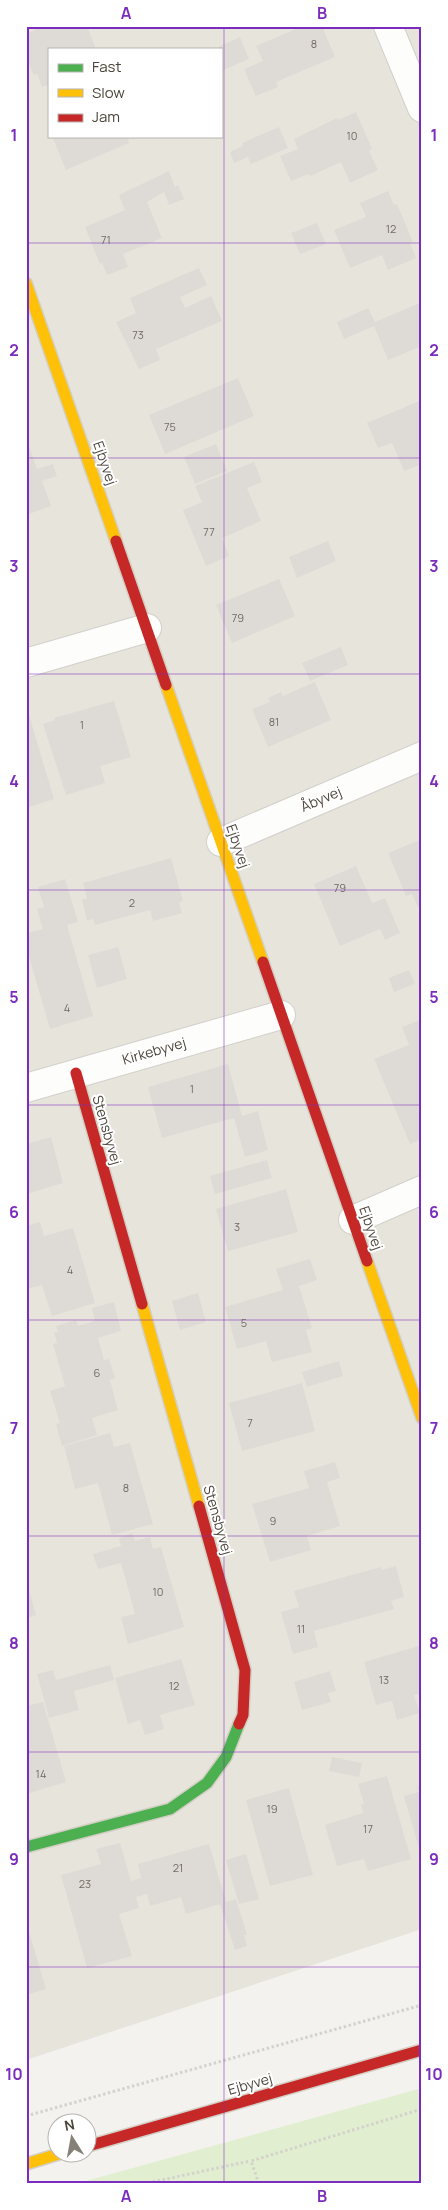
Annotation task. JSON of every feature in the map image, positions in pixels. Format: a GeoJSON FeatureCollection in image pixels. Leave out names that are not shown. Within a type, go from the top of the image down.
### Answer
{"type":"FeatureCollection","features":[{"type":"Feature","properties":{"kind":"street"},"geometry":{"type":"LineString","coordinates":[[388,26],[422,108]]}},
{"type":"Feature","properties":{"kind":"street","name":"Ejbyvej"},"geometry":{"type":"LineString","coordinates":[[26,283],[422,1418]]}},
{"type":"Feature","properties":{"kind":"street"},"geometry":{"type":"LineString","coordinates":[[26,663],[146,628]]}},
{"type":"Feature","properties":{"kind":"street","name":"Åbyvej"},"geometry":{"type":"LineString","coordinates":[[221,842],[422,756]]}},
{"type":"Feature","properties":{"kind":"street","name":"Kirkebyvej"},"geometry":{"type":"LineString","coordinates":[[26,1088],[282,1015]]}},
{"type":"Feature","properties":{"kind":"street","name":"Stensbyvej"},"geometry":{"type":"LineString","coordinates":[[26,1847],[170,1809],[207,1784],[226,1756],[243,1715],[245,1670],[76,1073]]}},
{"type":"Feature","properties":{"kind":"street"},"geometry":{"type":"LineString","coordinates":[[353,1220],[422,1190]]}},
{"type":"Feature","properties":{"kind":"street","name":"Ejbyvej"},"geometry":{"type":"LineString","coordinates":[[98,2143],[422,2050]]}},
{"type":"Feature","properties":{"kind":"street"},"geometry":{"type":"LineString","coordinates":[[26,2164],[48,2157]]}},
{"type":"Feature","properties":{"kind":"path"},"geometry":{"type":"LineString","coordinates":[[26,2116],[422,2005]]}},
{"type":"Feature","properties":{"kind":"path"},"geometry":{"type":"LineString","coordinates":[[144,2184],[251,2161],[422,2109]]}},
{"type":"Feature","properties":{"kind":"path"},"geometry":{"type":"LineString","coordinates":[[251,2161],[259,2184]]}},
{"type":"Feature","properties":{"kind":"shaded area"},"geometry":{"type":"Polygon","coordinates":[[[26,26],[422,26],[422,1929],[26,2060],[26,26]]]}},
{"type":"Feature","properties":{"kind":"green space"},"geometry":{"type":"Polygon","coordinates":[[[422,2088],[422,2184],[75,2184],[422,2088]]]}},
{"type":"Feature","properties":{"kind":"building"},"geometry":{"type":"Polygon","coordinates":[[[44,26],[87,26],[96,48],[48,48],[48,85],[42,87],[37,74],[34,75],[26,57],[26,34],[44,26]]]}},
{"type":"Feature","properties":{"kind":"building"},"geometry":{"type":"Polygon","coordinates":[[[303,26],[322,26],[335,57],[276,82],[278,87],[256,96],[244,69],[263,61],[256,46],[303,26]]]}},
{"type":"Feature","properties":{"kind":"building"},"geometry":{"type":"Polygon","coordinates":[[[240,37],[249,59],[222,71],[222,48],[216,48],[240,37]]]}},
{"type":"Feature","properties":{"kind":"building"},"geometry":{"type":"Polygon","coordinates":[[[356,112],[372,149],[369,151],[378,170],[350,183],[341,162],[310,176],[308,174],[291,181],[280,156],[298,149],[294,139],[337,118],[338,120],[356,112]]]}},
{"type":"Feature","properties":{"kind":"building"},"geometry":{"type":"Polygon","coordinates":[[[279,127],[288,148],[251,164],[248,157],[234,163],[230,152],[243,146],[242,143],[279,127]]]}},
{"type":"Feature","properties":{"kind":"building"},"geometry":{"type":"Polygon","coordinates":[[[53,138],[128,138],[129,143],[66,170],[53,138]]]}},
{"type":"Feature","properties":{"kind":"building"},"geometry":{"type":"Polygon","coordinates":[[[169,171],[175,187],[178,185],[184,199],[169,205],[164,192],[147,202],[162,238],[123,254],[128,267],[107,275],[102,263],[100,264],[85,227],[125,210],[119,195],[169,171]]]}},
{"type":"Feature","properties":{"kind":"building"},"geometry":{"type":"Polygon","coordinates":[[[388,191],[394,205],[397,204],[413,242],[410,243],[416,258],[388,270],[382,255],[350,268],[334,230],[366,217],[360,203],[388,191]]]}},
{"type":"Feature","properties":{"kind":"building"},"geometry":{"type":"Polygon","coordinates":[[[317,223],[326,244],[300,254],[291,233],[317,223]]]}},
{"type":"Feature","properties":{"kind":"building"},"geometry":{"type":"Polygon","coordinates":[[[199,268],[207,285],[180,297],[185,308],[211,296],[222,321],[156,349],[160,360],[139,369],[116,322],[136,313],[130,298],[199,268]]]}},
{"type":"Feature","properties":{"kind":"building"},"geometry":{"type":"Polygon","coordinates":[[[422,302],[422,346],[388,360],[374,326],[344,339],[337,322],[368,308],[375,322],[422,302]]]}},
{"type":"Feature","properties":{"kind":"building"},"geometry":{"type":"Polygon","coordinates":[[[238,378],[254,416],[165,454],[149,415],[238,378]]]}},
{"type":"Feature","properties":{"kind":"building"},"geometry":{"type":"Polygon","coordinates":[[[422,400],[422,464],[404,471],[392,443],[378,448],[367,423],[422,400]]]}},
{"type":"Feature","properties":{"kind":"building"},"geometry":{"type":"Polygon","coordinates":[[[26,444],[28,444],[37,469],[53,464],[57,476],[42,481],[51,506],[26,515],[26,444]]]}},
{"type":"Feature","properties":{"kind":"building"},"geometry":{"type":"Polygon","coordinates":[[[216,444],[227,471],[195,484],[184,457],[216,444]]]}},
{"type":"Feature","properties":{"kind":"building"},"geometry":{"type":"Polygon","coordinates":[[[254,462],[262,482],[247,488],[261,521],[222,538],[229,556],[206,566],[183,510],[202,502],[195,486],[254,462]]]}},
{"type":"Feature","properties":{"kind":"building"},"geometry":{"type":"Polygon","coordinates":[[[328,541],[336,561],[297,578],[289,557],[328,541]]]}},
{"type":"Feature","properties":{"kind":"building"},"geometry":{"type":"Polygon","coordinates":[[[279,579],[295,616],[232,643],[216,605],[279,579]]]}},
{"type":"Feature","properties":{"kind":"building"},"geometry":{"type":"Polygon","coordinates":[[[341,647],[348,665],[310,681],[302,663],[341,647]]]}},
{"type":"Feature","properties":{"kind":"building"},"geometry":{"type":"Polygon","coordinates":[[[315,682],[331,720],[268,747],[252,709],[270,702],[268,698],[281,692],[283,696],[315,682]]]}},
{"type":"Feature","properties":{"kind":"building"},"geometry":{"type":"Polygon","coordinates":[[[114,701],[131,757],[100,766],[105,783],[66,795],[43,724],[55,720],[54,718],[114,701]]]}},
{"type":"Feature","properties":{"kind":"building"},"geometry":{"type":"Polygon","coordinates":[[[29,715],[54,799],[26,808],[26,716],[29,715]]]}},
{"type":"Feature","properties":{"kind":"building"},"geometry":{"type":"Polygon","coordinates":[[[422,839],[422,905],[418,907],[412,894],[406,896],[388,853],[422,839]]]}},
{"type":"Feature","properties":{"kind":"building"},"geometry":{"type":"Polygon","coordinates":[[[171,858],[183,901],[179,902],[182,913],[153,921],[150,910],[95,925],[93,919],[87,921],[82,900],[87,898],[83,883],[171,858]]]}},
{"type":"Feature","properties":{"kind":"building"},"geometry":{"type":"Polygon","coordinates":[[[356,866],[372,903],[385,898],[400,933],[385,940],[380,929],[340,946],[314,884],[356,866]]]}},
{"type":"Feature","properties":{"kind":"building"},"geometry":{"type":"Polygon","coordinates":[[[65,879],[78,922],[67,925],[93,1016],[50,1029],[26,946],[26,933],[43,929],[37,909],[44,907],[38,887],[65,879]]]}},
{"type":"Feature","properties":{"kind":"building"},"geometry":{"type":"Polygon","coordinates":[[[118,947],[127,979],[97,988],[88,955],[118,947]]]}},
{"type":"Feature","properties":{"kind":"building"},"geometry":{"type":"Polygon","coordinates":[[[409,970],[415,984],[394,992],[389,978],[409,970]]]}},
{"type":"Feature","properties":{"kind":"building"},"geometry":{"type":"Polygon","coordinates":[[[422,1019],[422,1139],[410,1144],[374,1059],[409,1045],[402,1027],[422,1019]]]}},
{"type":"Feature","properties":{"kind":"building"},"geometry":{"type":"Polygon","coordinates":[[[228,1064],[242,1116],[258,1111],[268,1150],[245,1157],[234,1118],[162,1138],[148,1087],[228,1064]]]}},
{"type":"Feature","properties":{"kind":"building"},"geometry":{"type":"Polygon","coordinates":[[[51,1137],[63,1183],[26,1194],[26,1144],[51,1137]]]}},
{"type":"Feature","properties":{"kind":"building"},"geometry":{"type":"Polygon","coordinates":[[[267,1160],[272,1178],[215,1194],[210,1176],[267,1160]]]}},
{"type":"Feature","properties":{"kind":"building"},"geometry":{"type":"Polygon","coordinates":[[[286,1189],[298,1232],[228,1251],[216,1209],[286,1189]]]}},
{"type":"Feature","properties":{"kind":"building"},"geometry":{"type":"Polygon","coordinates":[[[40,1222],[44,1236],[73,1228],[95,1303],[52,1316],[42,1285],[26,1289],[26,1226],[40,1222]]]}},
{"type":"Feature","properties":{"kind":"building"},"geometry":{"type":"Polygon","coordinates":[[[310,1259],[317,1280],[299,1286],[312,1328],[306,1330],[312,1352],[272,1362],[266,1341],[237,1349],[225,1307],[283,1290],[276,1269],[310,1259]]]}},
{"type":"Feature","properties":{"kind":"building"},"geometry":{"type":"Polygon","coordinates":[[[198,1293],[206,1322],[180,1330],[172,1301],[198,1293]]]}},
{"type":"Feature","properties":{"kind":"building"},"geometry":{"type":"Polygon","coordinates":[[[114,1302],[121,1331],[98,1338],[104,1360],[109,1359],[115,1378],[110,1380],[118,1410],[92,1418],[97,1435],[62,1446],[56,1424],[60,1423],[50,1391],[65,1386],[53,1344],[57,1343],[54,1333],[58,1332],[56,1326],[76,1320],[78,1326],[95,1321],[92,1308],[114,1302]]]}},
{"type":"Feature","properties":{"kind":"building"},"geometry":{"type":"Polygon","coordinates":[[[339,1361],[343,1376],[307,1387],[302,1372],[339,1361]]]}},
{"type":"Feature","properties":{"kind":"building"},"geometry":{"type":"Polygon","coordinates":[[[302,1383],[315,1431],[242,1451],[229,1403],[302,1383]]]}},
{"type":"Feature","properties":{"kind":"building"},"geometry":{"type":"Polygon","coordinates":[[[110,1433],[114,1447],[130,1443],[153,1524],[112,1535],[98,1483],[75,1489],[64,1446],[110,1433]]]}},
{"type":"Feature","properties":{"kind":"building"},"geometry":{"type":"Polygon","coordinates":[[[335,1462],[340,1478],[327,1482],[340,1526],[307,1536],[311,1550],[270,1562],[252,1504],[309,1488],[304,1471],[335,1462]]]}},
{"type":"Feature","properties":{"kind":"building"},"geometry":{"type":"Polygon","coordinates":[[[132,1533],[135,1541],[150,1537],[153,1549],[161,1547],[184,1627],[128,1644],[121,1617],[135,1614],[121,1563],[98,1569],[93,1554],[121,1546],[119,1538],[132,1533]]]}},
{"type":"Feature","properties":{"kind":"building"},"geometry":{"type":"Polygon","coordinates":[[[396,1566],[404,1597],[391,1601],[394,1609],[314,1631],[318,1647],[293,1654],[281,1612],[299,1607],[294,1591],[381,1567],[382,1570],[396,1566]]]}},
{"type":"Feature","properties":{"kind":"building"},"geometry":{"type":"Polygon","coordinates":[[[26,1580],[36,1615],[26,1618],[26,1580]]]}},
{"type":"Feature","properties":{"kind":"building"},"geometry":{"type":"Polygon","coordinates":[[[422,1645],[422,1693],[414,1695],[420,1713],[397,1720],[392,1701],[376,1705],[364,1662],[422,1645]]]}},
{"type":"Feature","properties":{"kind":"building"},"geometry":{"type":"Polygon","coordinates":[[[181,1659],[195,1705],[160,1715],[164,1729],[145,1735],[140,1720],[128,1724],[115,1678],[181,1659]]]}},
{"type":"Feature","properties":{"kind":"building"},"geometry":{"type":"Polygon","coordinates":[[[110,1665],[114,1680],[74,1691],[79,1710],[49,1718],[37,1674],[53,1670],[56,1680],[110,1665]]]}},
{"type":"Feature","properties":{"kind":"building"},"geometry":{"type":"Polygon","coordinates":[[[330,1671],[336,1691],[328,1693],[331,1702],[302,1710],[294,1682],[330,1671]]]}},
{"type":"Feature","properties":{"kind":"building"},"geometry":{"type":"Polygon","coordinates":[[[43,1702],[66,1782],[26,1794],[26,1706],[43,1702]]]}},
{"type":"Feature","properties":{"kind":"building"},"geometry":{"type":"Polygon","coordinates":[[[332,1757],[362,1763],[359,1777],[329,1771],[332,1757]]]}},
{"type":"Feature","properties":{"kind":"building"},"geometry":{"type":"Polygon","coordinates":[[[387,1776],[411,1859],[368,1871],[364,1859],[337,1866],[325,1825],[363,1813],[361,1804],[364,1804],[358,1784],[387,1776]]]}},
{"type":"Feature","properties":{"kind":"building"},"geometry":{"type":"Polygon","coordinates":[[[422,1785],[421,1855],[404,1796],[419,1792],[417,1787],[422,1785]]]}},
{"type":"Feature","properties":{"kind":"building"},"geometry":{"type":"Polygon","coordinates":[[[289,1788],[313,1875],[270,1886],[246,1800],[289,1788]]]}},
{"type":"Feature","properties":{"kind":"building"},"geometry":{"type":"Polygon","coordinates":[[[120,1843],[131,1881],[141,1878],[138,1864],[209,1844],[226,1902],[236,1899],[247,1935],[244,1935],[247,1946],[235,1950],[220,1904],[186,1914],[181,1897],[150,1906],[147,1894],[136,1897],[139,1908],[119,1914],[132,1956],[87,1968],[61,1875],[101,1864],[96,1849],[120,1843]]]}},
{"type":"Feature","properties":{"kind":"building"},"geometry":{"type":"Polygon","coordinates":[[[246,1854],[259,1899],[239,1904],[226,1860],[246,1854]]]}},
{"type":"Feature","properties":{"kind":"building"},"geometry":{"type":"Polygon","coordinates":[[[26,1922],[46,1989],[26,1995],[26,1922]]]}},
{"type":"Feature","properties":{"kind":"traffic: fast"},"geometry":{"type":"LineString","coordinates":[[26,1847],[170,1809],[207,1783],[226,1757],[239,1724]]}},
{"type":"Feature","properties":{"kind":"traffic: slow"},"geometry":{"type":"LineString","coordinates":[[26,283],[116,541]]}},
{"type":"Feature","properties":{"kind":"traffic: slow"},"geometry":{"type":"LineString","coordinates":[[166,685],[263,962]]}},
{"type":"Feature","properties":{"kind":"traffic: slow"},"geometry":{"type":"LineString","coordinates":[[367,1261],[422,1418]]}},
{"type":"Feature","properties":{"kind":"traffic: slow"},"geometry":{"type":"LineString","coordinates":[[142,1304],[199,1506]]}},
{"type":"Feature","properties":{"kind":"traffic: slow"},"geometry":{"type":"LineString","coordinates":[[26,2164],[48,2157]]}},
{"type":"Feature","properties":{"kind":"traffic: jam"},"geometry":{"type":"LineString","coordinates":[[116,541],[166,685]]}},
{"type":"Feature","properties":{"kind":"traffic: jam"},"geometry":{"type":"LineString","coordinates":[[263,962],[367,1261]]}},
{"type":"Feature","properties":{"kind":"traffic: jam"},"geometry":{"type":"LineString","coordinates":[[76,1073],[142,1304]]}},
{"type":"Feature","properties":{"kind":"traffic: jam"},"geometry":{"type":"LineString","coordinates":[[199,1506],[245,1670],[243,1715],[239,1724]]}},
{"type":"Feature","properties":{"kind":"traffic: jam"},"geometry":{"type":"LineString","coordinates":[[98,2143],[422,2050]]}}]}
